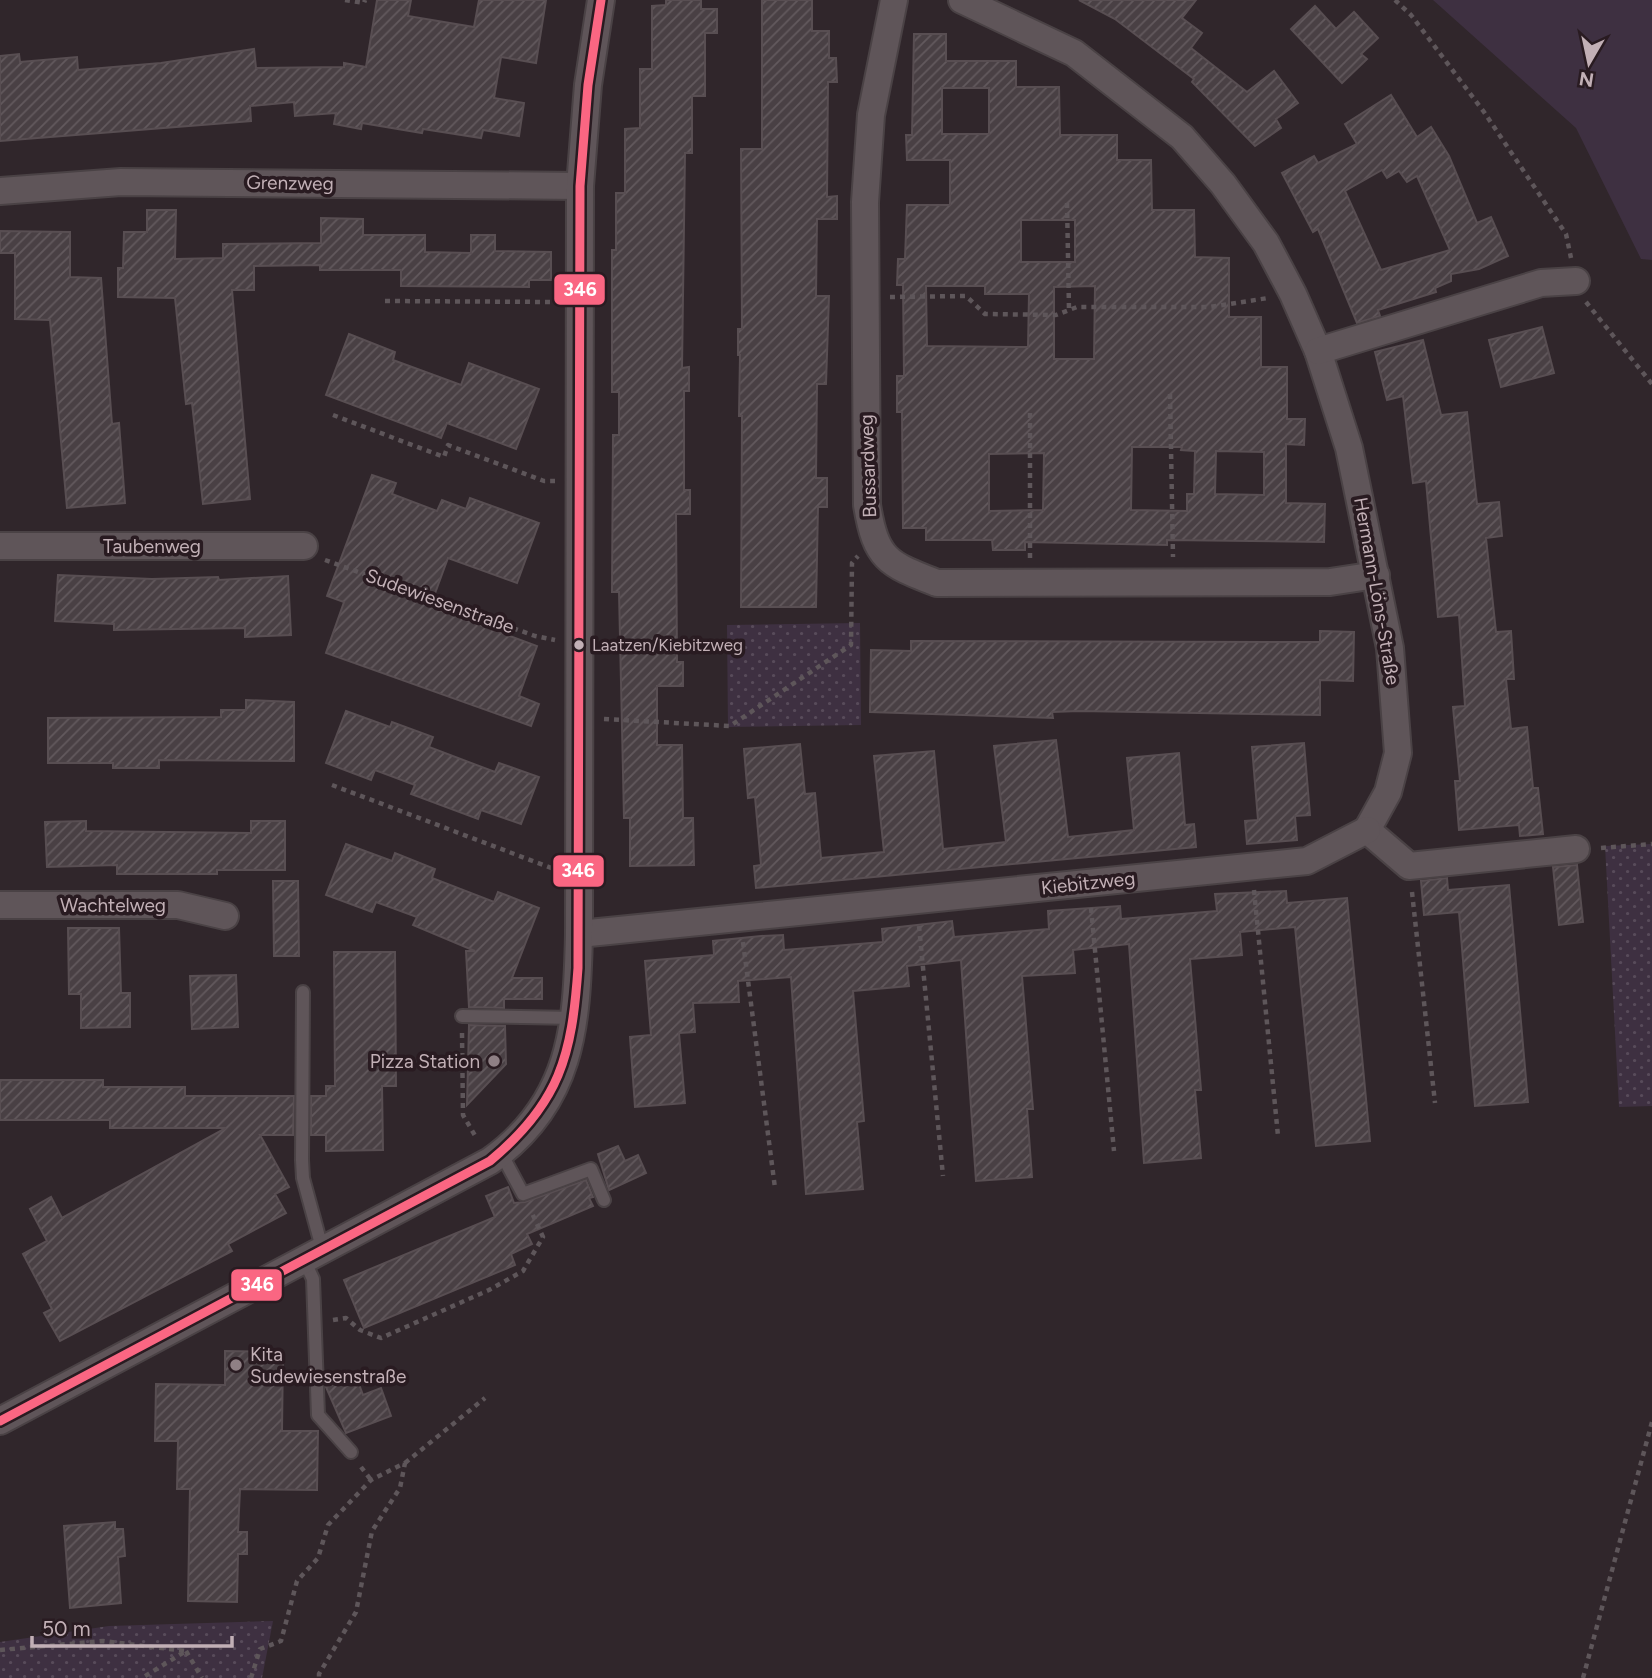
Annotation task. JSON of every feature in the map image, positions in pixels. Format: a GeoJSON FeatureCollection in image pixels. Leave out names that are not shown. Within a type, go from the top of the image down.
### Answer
{"type":"FeatureCollection","features":[{"type":"Feature","properties":{"kind":"street"},"geometry":{"type":"LineString","coordinates":[[0,1422],[495,1157],[535,1118],[567,1061],[575,1018],[579,934],[580,186],[589,85],[601,0]]}},
{"type":"Feature","properties":{"kind":"street","name":"Bussardweg"},"geometry":{"type":"LineString","coordinates":[[894,0],[871,115],[865,202],[867,505],[873,540],[896,568],[937,583],[1330,582],[1376,575]]}},
{"type":"Feature","properties":{"kind":"street","name":"Hermann-Löns-Straße"},"geometry":{"type":"LineString","coordinates":[[962,0],[1074,52],[1182,137],[1223,184],[1266,243],[1293,294],[1318,351],[1349,449],[1390,648],[1398,753],[1388,792],[1367,830]]}},
{"type":"Feature","properties":{"kind":"street","name":"Grenzweg"},"geometry":{"type":"LineString","coordinates":[[0,191],[121,182],[580,186]]}},
{"type":"Feature","properties":{"kind":"street"},"geometry":{"type":"LineString","coordinates":[[1318,351],[1541,283],[1576,281]]}},
{"type":"Feature","properties":{"kind":"street","name":"Taubenweg"},"geometry":{"type":"LineString","coordinates":[[0,546],[304,546]]}},
{"type":"Feature","properties":{"kind":"street"},"geometry":{"type":"LineString","coordinates":[[1367,830],[1409,866],[1576,849]]}},
{"type":"Feature","properties":{"kind":"street","name":"Kiebitzweg"},"geometry":{"type":"LineString","coordinates":[[579,934],[1307,860],[1367,830]]}},
{"type":"Feature","properties":{"kind":"street","name":"Wachtelweg"},"geometry":{"type":"LineString","coordinates":[[0,905],[178,905],[225,916]]}},
{"type":"Feature","properties":{"kind":"lane"},"geometry":{"type":"LineString","coordinates":[[303,992],[302,1160],[312,1253],[318,1415],[351,1452]]}},
{"type":"Feature","properties":{"kind":"lane"},"geometry":{"type":"LineString","coordinates":[[462,1016],[575,1018]]}},
{"type":"Feature","properties":{"kind":"lane"},"geometry":{"type":"LineString","coordinates":[[495,1157],[523,1194],[591,1168],[604,1200]]}},
{"type":"Feature","properties":{"kind":"path"},"geometry":{"type":"LineString","coordinates":[[345,0],[364,3],[365,0]]}},
{"type":"Feature","properties":{"kind":"path"},"geometry":{"type":"LineString","coordinates":[[1395,0],[1411,15],[1484,112],[1566,234],[1576,281],[1587,303],[1652,384]]}},
{"type":"Feature","properties":{"kind":"path"},"geometry":{"type":"LineString","coordinates":[[1067,203],[1069,310]]}},
{"type":"Feature","properties":{"kind":"path"},"geometry":{"type":"LineString","coordinates":[[866,298],[966,296],[985,314],[1056,315],[1077,307],[1210,307],[1293,294]]}},
{"type":"Feature","properties":{"kind":"path"},"geometry":{"type":"LineString","coordinates":[[385,301],[580,302]]}},
{"type":"Feature","properties":{"kind":"path"},"geometry":{"type":"LineString","coordinates":[[1170,394],[1173,582]]}},
{"type":"Feature","properties":{"kind":"path"},"geometry":{"type":"LineString","coordinates":[[1030,412],[1030,583]]}},
{"type":"Feature","properties":{"kind":"path"},"geometry":{"type":"LineString","coordinates":[[333,415],[444,457],[448,445],[544,481],[580,481]]}},
{"type":"Feature","properties":{"kind":"path"},"geometry":{"type":"LineString","coordinates":[[579,720],[730,726],[850,645],[852,563],[873,540]]}},
{"type":"Feature","properties":{"kind":"path","name":"Sudewiesenstraße"},"geometry":{"type":"LineString","coordinates":[[304,546],[325,560],[536,636],[580,645]]}},
{"type":"Feature","properties":{"kind":"path"},"geometry":{"type":"LineString","coordinates":[[332,785],[579,878]]}},
{"type":"Feature","properties":{"kind":"path"},"geometry":{"type":"LineString","coordinates":[[1576,849],[1652,844]]}},
{"type":"Feature","properties":{"kind":"path"},"geometry":{"type":"LineString","coordinates":[[1252,866],[1278,1136]]}},
{"type":"Feature","properties":{"kind":"path"},"geometry":{"type":"LineString","coordinates":[[1409,866],[1435,1103]]}},
{"type":"Feature","properties":{"kind":"path"},"geometry":{"type":"LineString","coordinates":[[1088,883],[1114,1151]]}},
{"type":"Feature","properties":{"kind":"path"},"geometry":{"type":"LineString","coordinates":[[916,900],[943,1176]]}},
{"type":"Feature","properties":{"kind":"path"},"geometry":{"type":"LineString","coordinates":[[740,918],[775,1188]]}},
{"type":"Feature","properties":{"kind":"path"},"geometry":{"type":"LineString","coordinates":[[462,1016],[463,1115],[495,1157]]}},
{"type":"Feature","properties":{"kind":"path"},"geometry":{"type":"LineString","coordinates":[[313,1324],[346,1318],[360,1330],[381,1338],[489,1290],[523,1271],[543,1237],[523,1194]]}},
{"type":"Feature","properties":{"kind":"path"},"geometry":{"type":"LineString","coordinates":[[251,1678],[260,1649],[281,1641],[297,1581],[318,1558],[328,1525],[371,1480],[405,1463],[485,1398]]}},
{"type":"Feature","properties":{"kind":"path"},"geometry":{"type":"LineString","coordinates":[[1583,1678],[1652,1422]]}},
{"type":"Feature","properties":{"kind":"path"},"geometry":{"type":"LineString","coordinates":[[318,1677],[356,1612],[372,1531],[400,1488],[405,1463]]}},
{"type":"Feature","properties":{"kind":"path"},"geometry":{"type":"LineString","coordinates":[[361,1467],[371,1480]]}},
{"type":"Feature","properties":{"kind":"path"},"geometry":{"type":"LineString","coordinates":[[0,1650],[103,1641],[186,1651]]}},
{"type":"Feature","properties":{"kind":"path"},"geometry":{"type":"LineString","coordinates":[[142,1678],[186,1651]]}},
{"type":"Feature","properties":{"kind":"path"},"geometry":{"type":"LineString","coordinates":[[186,1651],[202,1678]]}},
{"type":"Feature","properties":{"kind":"shaded area"},"geometry":{"type":"Polygon","coordinates":[[[1433,0],[1652,0],[1652,260],[1641,259],[1576,128],[1433,0]]]}},
{"type":"Feature","properties":{"kind":"shaded area"},"geometry":{"type":"Polygon","coordinates":[[[860,623],[861,725],[728,727],[727,625],[860,623]]]}},
{"type":"Feature","properties":{"kind":"shaded area"},"geometry":{"type":"Polygon","coordinates":[[[1652,844],[1652,1106],[1619,1107],[1605,846],[1652,844]]]}},
{"type":"Feature","properties":{"kind":"shaded area"},"geometry":{"type":"Polygon","coordinates":[[[273,1621],[262,1678],[0,1678],[0,1642],[109,1626],[273,1621]]]}},
{"type":"Feature","properties":{"kind":"building"},"geometry":{"type":"Polygon","coordinates":[[[377,0],[411,0],[408,16],[474,27],[479,0],[546,0],[536,63],[501,57],[494,98],[524,103],[519,136],[483,130],[481,138],[423,129],[422,133],[362,123],[361,129],[334,124],[336,113],[295,116],[294,102],[250,106],[251,121],[0,141],[0,56],[19,54],[20,62],[77,57],[78,70],[161,63],[254,49],[256,68],[344,67],[344,63],[366,67],[377,0]]]}},
{"type":"Feature","properties":{"kind":"building"},"geometry":{"type":"Polygon","coordinates":[[[666,0],[701,0],[701,9],[717,9],[717,33],[705,33],[705,96],[692,96],[692,153],[685,153],[682,368],[689,367],[689,391],[684,391],[684,490],[690,490],[690,514],[676,514],[677,662],[683,662],[683,686],[657,686],[657,745],[682,745],[683,818],[693,818],[694,865],[630,866],[630,818],[624,818],[619,592],[612,592],[613,435],[619,435],[619,392],[612,392],[612,250],[616,250],[616,193],[625,193],[625,129],[640,128],[640,69],[652,69],[652,6],[666,5],[666,0]]]}},
{"type":"Feature","properties":{"kind":"building"},"geometry":{"type":"Polygon","coordinates":[[[762,0],[812,0],[812,31],[829,31],[829,58],[836,58],[837,82],[828,82],[827,197],[837,196],[837,219],[817,219],[816,296],[829,296],[826,384],[817,384],[816,478],[827,478],[827,507],[818,507],[816,607],[741,607],[742,416],[739,416],[738,329],[742,329],[741,149],[762,149],[762,0]]]}},
{"type":"Feature","properties":{"kind":"building"},"geometry":{"type":"Polygon","coordinates":[[[1079,0],[1196,0],[1182,18],[1202,33],[1191,48],[1247,92],[1274,71],[1298,103],[1276,119],[1281,128],[1255,146],[1192,82],[1194,79],[1115,19],[1079,0]]]}},
{"type":"Feature","properties":{"kind":"building"},"geometry":{"type":"Polygon","coordinates":[[[1315,6],[1336,29],[1354,12],[1378,38],[1361,54],[1367,59],[1342,83],[1291,29],[1315,6]]]}},
{"type":"Feature","properties":{"kind":"building"},"geometry":{"type":"Polygon","coordinates":[[[914,34],[946,34],[946,61],[1016,61],[1016,87],[1059,87],[1060,135],[1117,135],[1117,160],[1151,160],[1152,210],[1194,210],[1195,257],[1229,258],[1229,317],[1261,317],[1261,367],[1287,367],[1287,419],[1305,419],[1304,445],[1286,444],[1286,503],[1325,504],[1324,542],[1167,540],[1167,545],[1025,542],[1025,550],[993,550],[992,540],[926,540],[926,528],[903,528],[902,412],[897,412],[897,376],[904,376],[903,285],[897,285],[898,259],[905,259],[907,205],[950,205],[950,160],[907,160],[906,135],[912,135],[914,34]],[[942,88],[942,134],[989,134],[989,88],[942,88]],[[1021,220],[1021,262],[1075,262],[1075,220],[1021,220]],[[926,286],[927,346],[1028,347],[1029,294],[985,294],[985,286],[926,286]],[[1095,286],[1054,287],[1054,359],[1094,359],[1095,286]],[[1132,447],[1131,510],[1187,511],[1187,494],[1194,494],[1195,451],[1181,450],[1182,447],[1132,447]],[[1216,451],[1215,494],[1264,495],[1264,452],[1216,451]],[[1044,453],[989,454],[989,511],[1043,510],[1044,453]]]}},
{"type":"Feature","properties":{"kind":"building"},"geometry":{"type":"Polygon","coordinates":[[[1391,95],[1417,137],[1431,127],[1449,156],[1477,223],[1491,217],[1508,256],[1479,269],[1451,274],[1451,281],[1435,288],[1436,292],[1378,310],[1380,316],[1357,323],[1318,229],[1313,232],[1282,173],[1314,156],[1318,163],[1357,144],[1345,124],[1391,95]],[[1382,170],[1345,191],[1381,270],[1450,250],[1417,176],[1407,182],[1399,171],[1387,178],[1382,170]]]}},
{"type":"Feature","properties":{"kind":"building"},"geometry":{"type":"Polygon","coordinates":[[[147,210],[176,210],[175,259],[223,258],[223,244],[321,243],[321,218],[363,219],[363,235],[425,235],[425,252],[471,253],[471,235],[495,235],[495,251],[551,252],[551,280],[529,280],[529,287],[401,286],[401,270],[320,270],[320,265],[254,266],[254,290],[232,290],[250,499],[203,504],[192,403],[186,404],[175,298],[118,297],[118,268],[123,268],[124,232],[147,232],[147,210]]]}},
{"type":"Feature","properties":{"kind":"building"},"geometry":{"type":"Polygon","coordinates":[[[0,231],[70,232],[70,277],[101,278],[112,424],[119,423],[125,503],[67,508],[50,320],[15,319],[15,253],[0,253],[0,231]]]}},
{"type":"Feature","properties":{"kind":"building"},"geometry":{"type":"Polygon","coordinates":[[[1542,327],[1554,373],[1501,387],[1489,340],[1542,327]]]}},
{"type":"Feature","properties":{"kind":"building"},"geometry":{"type":"Polygon","coordinates":[[[349,334],[395,352],[393,360],[461,385],[469,363],[539,389],[516,449],[447,423],[441,438],[326,395],[349,334]]]}},
{"type":"Feature","properties":{"kind":"building"},"geometry":{"type":"Polygon","coordinates":[[[1423,340],[1441,415],[1467,412],[1477,504],[1499,502],[1502,536],[1486,538],[1496,632],[1511,631],[1514,679],[1506,679],[1511,729],[1527,727],[1533,788],[1538,788],[1543,834],[1520,836],[1519,825],[1459,830],[1455,781],[1460,781],[1453,707],[1465,706],[1459,615],[1438,617],[1426,481],[1413,483],[1403,396],[1387,400],[1375,352],[1423,340]]]}},
{"type":"Feature","properties":{"kind":"building"},"geometry":{"type":"Polygon","coordinates":[[[372,475],[396,483],[392,494],[437,511],[442,500],[466,509],[470,498],[539,523],[517,583],[448,558],[430,607],[537,646],[519,696],[539,704],[531,726],[326,653],[344,602],[327,596],[372,475]]]}},
{"type":"Feature","properties":{"kind":"building"},"geometry":{"type":"Polygon","coordinates":[[[58,575],[152,579],[218,577],[219,580],[288,576],[291,635],[245,637],[245,628],[114,630],[114,624],[55,621],[58,575]]]}},
{"type":"Feature","properties":{"kind":"building"},"geometry":{"type":"Polygon","coordinates":[[[1320,631],[1354,632],[1353,681],[1320,680],[1320,715],[1079,711],[1052,712],[1053,718],[870,712],[871,650],[911,651],[911,641],[1320,642],[1320,631]]]}},
{"type":"Feature","properties":{"kind":"building"},"geometry":{"type":"Polygon","coordinates":[[[246,700],[294,702],[294,761],[159,760],[159,768],[113,768],[113,763],[48,763],[48,718],[221,717],[221,710],[246,710],[246,700]]]}},
{"type":"Feature","properties":{"kind":"building"},"geometry":{"type":"Polygon","coordinates":[[[346,711],[390,727],[392,722],[433,737],[429,747],[495,772],[499,763],[539,777],[521,824],[481,810],[478,819],[411,794],[415,785],[375,770],[371,780],[326,763],[346,711]]]}},
{"type":"Feature","properties":{"kind":"building"},"geometry":{"type":"Polygon","coordinates":[[[1056,740],[1068,837],[1134,830],[1127,758],[1179,753],[1185,825],[1194,824],[1196,847],[756,888],[754,866],[761,865],[755,797],[748,798],[744,749],[800,744],[805,794],[815,793],[821,858],[884,852],[874,756],[934,751],[943,849],[1006,842],[994,746],[1056,740]]]}},
{"type":"Feature","properties":{"kind":"building"},"geometry":{"type":"Polygon","coordinates":[[[1304,743],[1310,815],[1295,816],[1297,840],[1247,844],[1245,821],[1258,820],[1252,747],[1304,743]]]}},
{"type":"Feature","properties":{"kind":"building"},"geometry":{"type":"Polygon","coordinates":[[[86,821],[86,831],[251,833],[251,821],[285,821],[285,870],[217,870],[217,874],[117,874],[117,865],[47,867],[45,822],[86,821]]]}},
{"type":"Feature","properties":{"kind":"building"},"geometry":{"type":"Polygon","coordinates":[[[346,844],[392,861],[395,853],[435,869],[432,878],[494,902],[498,892],[539,908],[512,978],[542,978],[542,999],[504,999],[504,1008],[469,1007],[466,951],[475,951],[413,925],[417,917],[376,902],[372,912],[326,895],[346,844]]]}},
{"type":"Feature","properties":{"kind":"building"},"geometry":{"type":"Polygon","coordinates":[[[1577,865],[1583,922],[1559,925],[1553,867],[1577,865]]]}},
{"type":"Feature","properties":{"kind":"building"},"geometry":{"type":"Polygon","coordinates":[[[1447,878],[1448,890],[1509,885],[1528,1102],[1475,1106],[1459,912],[1424,915],[1421,881],[1447,878]]]}},
{"type":"Feature","properties":{"kind":"building"},"geometry":{"type":"Polygon","coordinates":[[[273,881],[298,881],[299,956],[274,956],[273,881]]]}},
{"type":"Feature","properties":{"kind":"building"},"geometry":{"type":"Polygon","coordinates":[[[1286,891],[1287,903],[1347,898],[1370,1141],[1316,1146],[1295,927],[1240,932],[1242,955],[1190,959],[1201,1090],[1195,1090],[1201,1158],[1144,1163],[1129,944],[1073,950],[1075,973],[1022,976],[1033,1109],[1027,1109],[1032,1177],[976,1181],[961,960],[907,966],[909,986],[853,991],[864,1121],[857,1122],[863,1189],[806,1194],[791,977],[738,981],[739,1002],[693,1003],[695,1032],[679,1033],[685,1103],[635,1107],[630,1037],[651,1035],[645,961],[714,955],[713,941],[783,935],[784,950],[883,942],[882,929],[952,921],[954,937],[1049,929],[1048,911],[1120,906],[1121,919],[1217,911],[1215,894],[1286,891]]]}},
{"type":"Feature","properties":{"kind":"building"},"geometry":{"type":"Polygon","coordinates":[[[68,928],[119,928],[121,993],[130,993],[130,1027],[81,1028],[81,994],[69,994],[68,928]]]}},
{"type":"Feature","properties":{"kind":"building"},"geometry":{"type":"Polygon","coordinates":[[[334,952],[395,952],[396,1086],[382,1086],[383,1150],[326,1151],[326,1135],[311,1135],[311,1096],[326,1096],[326,1086],[335,1086],[334,952]]]}},
{"type":"Feature","properties":{"kind":"building"},"geometry":{"type":"Polygon","coordinates":[[[236,975],[238,1027],[192,1029],[190,976],[236,975]]]}},
{"type":"Feature","properties":{"kind":"building"},"geometry":{"type":"Polygon","coordinates":[[[469,1025],[505,1026],[506,1064],[467,1105],[469,1025]]]}},
{"type":"Feature","properties":{"kind":"building"},"geometry":{"type":"Polygon","coordinates":[[[0,1080],[103,1080],[103,1087],[185,1087],[185,1096],[294,1096],[293,1135],[260,1135],[289,1187],[275,1194],[286,1213],[228,1244],[232,1251],[60,1341],[44,1313],[52,1309],[23,1254],[47,1241],[30,1209],[51,1197],[62,1218],[226,1128],[110,1128],[110,1120],[0,1120],[0,1080]]]}},
{"type":"Feature","properties":{"kind":"building"},"geometry":{"type":"Polygon","coordinates":[[[618,1146],[625,1161],[638,1155],[646,1173],[609,1190],[598,1154],[618,1146]]]}},
{"type":"Feature","properties":{"kind":"building"},"geometry":{"type":"Polygon","coordinates":[[[586,1180],[593,1197],[589,1198],[593,1206],[527,1234],[532,1244],[511,1254],[515,1265],[364,1328],[344,1280],[495,1217],[486,1196],[508,1187],[514,1203],[525,1202],[586,1180]]]}},
{"type":"Feature","properties":{"kind":"building"},"geometry":{"type":"Polygon","coordinates":[[[225,1351],[283,1352],[282,1431],[318,1431],[317,1490],[240,1489],[238,1532],[247,1532],[247,1554],[238,1554],[237,1602],[188,1601],[190,1489],[177,1489],[178,1441],[155,1441],[156,1384],[225,1385],[225,1351]]]}},
{"type":"Feature","properties":{"kind":"building"},"geometry":{"type":"Polygon","coordinates":[[[356,1376],[363,1395],[381,1388],[391,1416],[346,1433],[326,1387],[356,1376]]]}},
{"type":"Feature","properties":{"kind":"building"},"geometry":{"type":"Polygon","coordinates":[[[115,1522],[115,1529],[123,1529],[125,1556],[118,1557],[121,1603],[70,1608],[64,1526],[115,1522]]]}},
{"type":"Feature","properties":{"kind":"transit line","name":"346"},"geometry":{"type":"LineString","coordinates":[[0,1421],[490,1161],[514,1140],[532,1119],[558,1075],[572,1027],[578,968],[580,186],[588,85],[601,0]]}},
{"type":"Feature","properties":{"kind":"place","name":"Laatzen/Kiebitzweg"},"geometry":{"type":"Point","coordinates":[579,645]}},
{"type":"Feature","properties":{"kind":"place","name":"Pizza Station"},"geometry":{"type":"Point","coordinates":[494,1061]}},
{"type":"Feature","properties":{"kind":"place","name":"Kita Sudewiesenstraße"},"geometry":{"type":"Point","coordinates":[236,1365]}}]}
